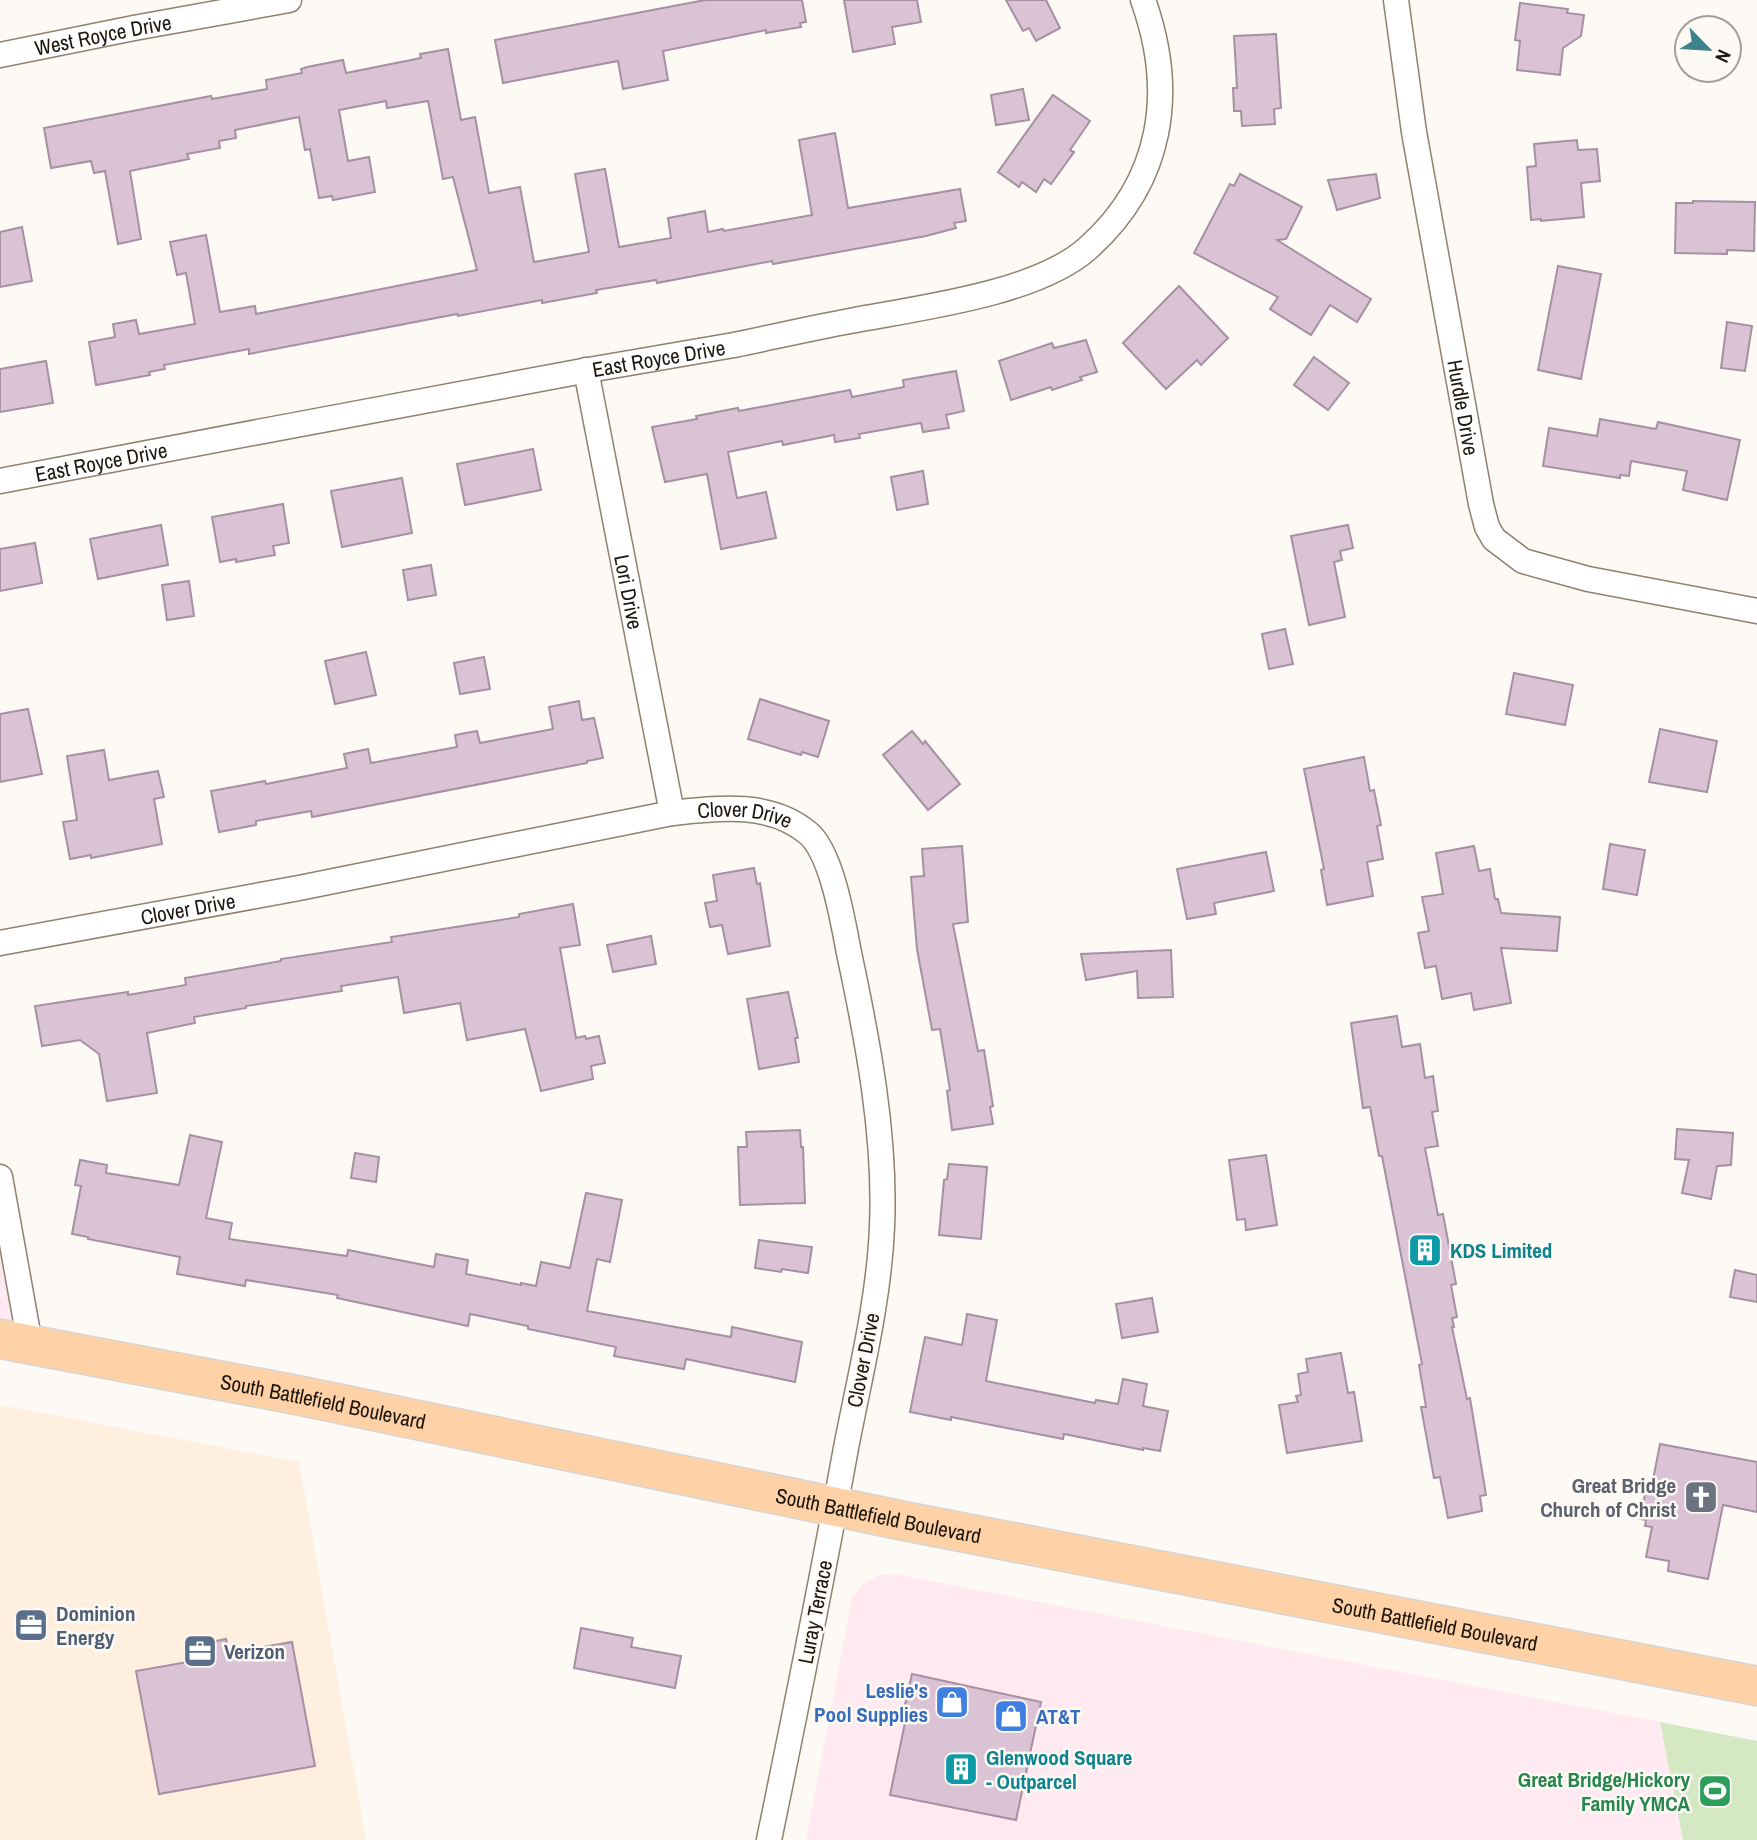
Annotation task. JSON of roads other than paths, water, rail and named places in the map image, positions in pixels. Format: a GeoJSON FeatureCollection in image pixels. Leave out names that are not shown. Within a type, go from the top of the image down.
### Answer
{"type":"FeatureCollection","features":[{"type":"Feature","properties":{"kind":"main road","name":"South Battlefield Boulevard"},"geometry":{"type":"LineString","coordinates":[[15,1342],[297,1395],[835,1506],[1757,1685]]}},
{"type":"Feature","properties":{"kind":"street","name":"West Royce Drive"},"geometry":{"type":"LineString","coordinates":[[0,55],[289,0]]}},
{"type":"Feature","properties":{"kind":"street","name":"East Royce Drive"},"geometry":{"type":"LineString","coordinates":[[0,481],[737,344],[962,299],[1035,279],[1060,268],[1087,249],[1128,205],[1148,164],[1157,137],[1161,94],[1156,46],[1143,0]]}},
{"type":"Feature","properties":{"kind":"street","name":"Hurdle Drive"},"geometry":{"type":"LineString","coordinates":[[1396,0],[1415,132],[1487,527],[1494,538],[1523,561],[1538,566],[1588,579],[1757,611]]}},
{"type":"Feature","properties":{"kind":"street","name":"Lori Drive"},"geometry":{"type":"LineString","coordinates":[[586,370],[672,813]]}},
{"type":"Feature","properties":{"kind":"street","name":"Clover Drive"},"geometry":{"type":"LineString","coordinates":[[0,943],[299,888],[672,813],[742,808],[789,820],[810,834],[828,865],[836,890],[860,1004],[878,1124],[882,1228],[874,1299],[835,1506]]}},
{"type":"Feature","properties":{"kind":"street"},"geometry":{"type":"LineString","coordinates":[[0,1177],[15,1342]]}},
{"type":"Feature","properties":{"kind":"street","name":"Luray Terrace"},"geometry":{"type":"LineString","coordinates":[[769,1840],[835,1506]]}},
{"type":"Feature","properties":{"kind":"place","name":"KDS Limited"},"geometry":{"type":"Point","coordinates":[1425,1250]}},
{"type":"Feature","properties":{"kind":"place","name":"Great Bridge Church of Christ"},"geometry":{"type":"Point","coordinates":[1701,1497]}},
{"type":"Feature","properties":{"kind":"place","name":"Dominion Energy"},"geometry":{"type":"Point","coordinates":[31,1625]}},
{"type":"Feature","properties":{"kind":"place","name":"Verizon"},"geometry":{"type":"Point","coordinates":[200,1651]}},
{"type":"Feature","properties":{"kind":"place","name":"Leslie's Pool Supplies"},"geometry":{"type":"Point","coordinates":[952,1702]}},
{"type":"Feature","properties":{"kind":"place","name":"AT&T"},"geometry":{"type":"Point","coordinates":[1011,1716]}},
{"type":"Feature","properties":{"kind":"place","name":"Glenwood Square - Outparcel"},"geometry":{"type":"Point","coordinates":[961,1769]}},
{"type":"Feature","properties":{"kind":"place","name":"Great Bridge/Hickory Family YMCA"},"geometry":{"type":"Point","coordinates":[1715,1791]}}]}
